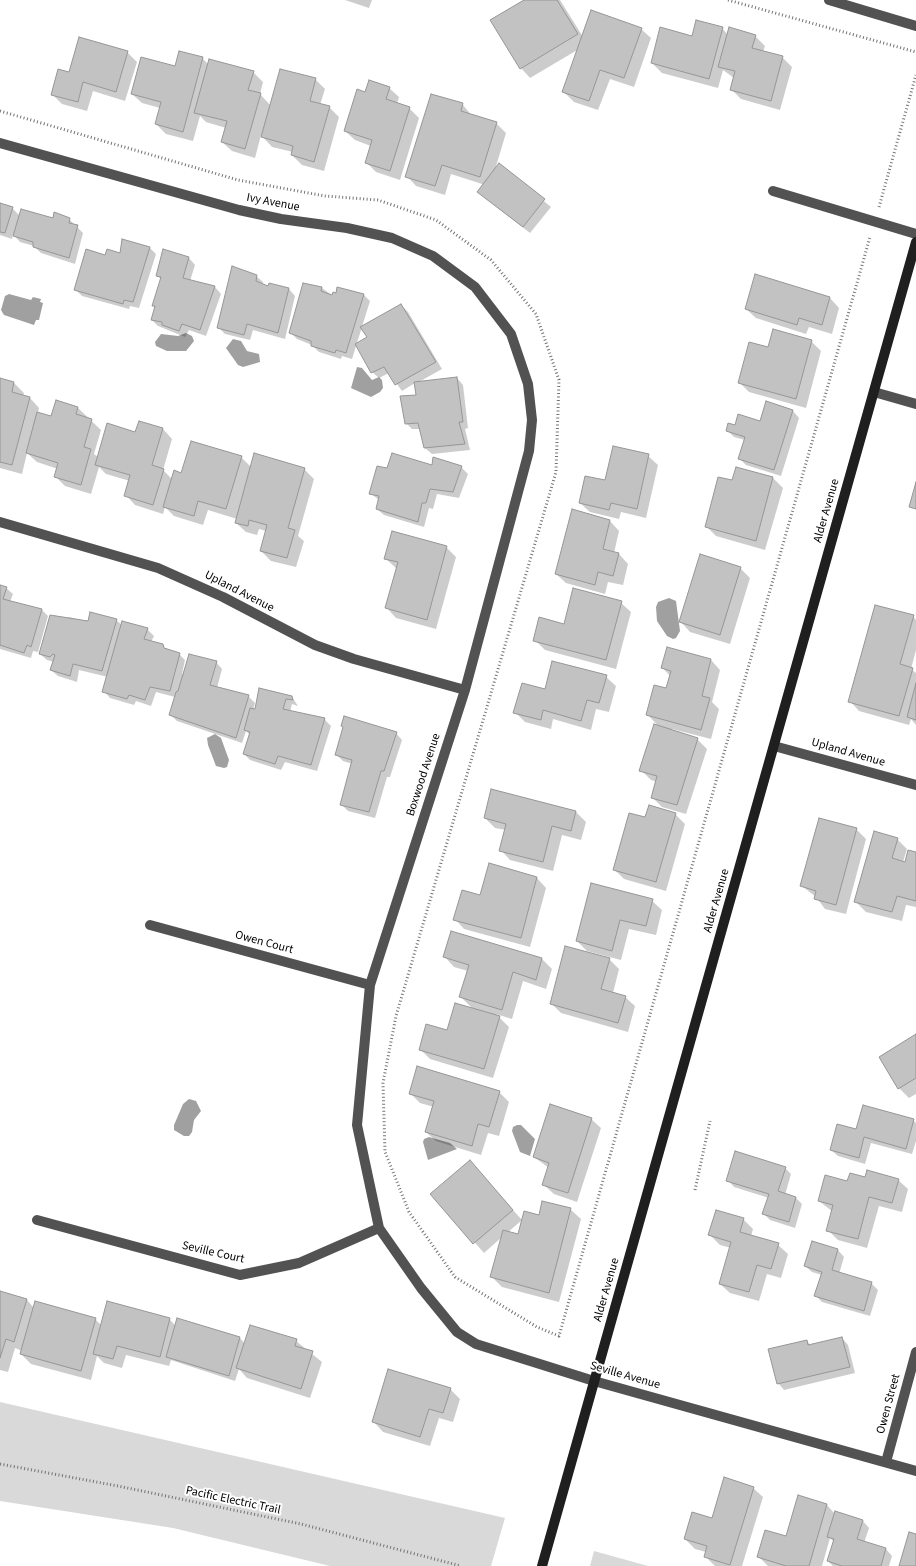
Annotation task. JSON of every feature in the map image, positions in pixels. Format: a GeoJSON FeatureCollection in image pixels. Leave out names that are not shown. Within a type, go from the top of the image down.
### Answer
{"type":"FeatureCollection","features":[{"type":"Feature","properties":{"kind":"main road","name":"Alder Avenue"},"geometry":{"type":"LineString","coordinates":[[542,1566],[916,242]]}},
{"type":"Feature","properties":{"kind":"street"},"geometry":{"type":"LineString","coordinates":[[829,0],[916,26]]}},
{"type":"Feature","properties":{"kind":"street","name":"Ivy Avenue"},"geometry":{"type":"LineString","coordinates":[[0,143],[239,210],[281,219],[347,228],[392,238],[433,256],[476,287],[511,334]]}},
{"type":"Feature","properties":{"kind":"street"},"geometry":{"type":"LineString","coordinates":[[773,191],[916,234]]}},
{"type":"Feature","properties":{"kind":"street","name":"Boxwood Avenue"},"geometry":{"type":"LineString","coordinates":[[379,1228],[357,1125],[370,985],[465,690],[529,451],[532,420],[528,384],[511,334]]}},
{"type":"Feature","properties":{"kind":"street"},"geometry":{"type":"LineString","coordinates":[[874,392],[916,404]]}},
{"type":"Feature","properties":{"kind":"street","name":"Upland Avenue"},"geometry":{"type":"LineString","coordinates":[[0,522],[158,568],[223,597],[314,645],[354,659],[465,690]]}},
{"type":"Feature","properties":{"kind":"street","name":"Upland Avenue"},"geometry":{"type":"LineString","coordinates":[[774,746],[916,785]]}},
{"type":"Feature","properties":{"kind":"street","name":"Owen Court"},"geometry":{"type":"LineString","coordinates":[[150,925],[370,985]]}},
{"type":"Feature","properties":{"kind":"street","name":"Seville Court"},"geometry":{"type":"LineString","coordinates":[[37,1220],[240,1275],[300,1263],[379,1228]]}},
{"type":"Feature","properties":{"kind":"street","name":"Seville Avenue"},"geometry":{"type":"LineString","coordinates":[[379,1228],[421,1288],[457,1332],[476,1344],[594,1381],[916,1471]]}},
{"type":"Feature","properties":{"kind":"street","name":"Owen Street"},"geometry":{"type":"LineString","coordinates":[[886,1462],[916,1352]]}},
{"type":"Feature","properties":{"kind":"path"},"geometry":{"type":"LineString","coordinates":[[728,0],[916,52]]}},
{"type":"Feature","properties":{"kind":"path"},"geometry":{"type":"LineString","coordinates":[[0,111],[238,180],[325,196],[378,200],[436,220],[491,260],[536,314],[559,380],[556,472],[396,1016],[384,1082],[384,1122],[385,1152],[409,1212],[455,1277],[537,1327],[559,1336],[916,75]]}},
{"type":"Feature","properties":{"kind":"path"},"geometry":{"type":"LineString","coordinates":[[695,1190],[710,1121]]}},
{"type":"Feature","properties":{"kind":"path","name":"Pacific Electric Trail"},"geometry":{"type":"LineString","coordinates":[[0,1464],[301,1524],[461,1566]]}},
{"type":"Feature","properties":{"kind":"shaded area"},"geometry":{"type":"Polygon","coordinates":[[[9,294],[31,300],[33,297],[41,299],[40,302],[43,303],[39,320],[36,320],[34,325],[4,315],[1,310],[5,296],[9,294]]]}},
{"type":"Feature","properties":{"kind":"shaded area"},"geometry":{"type":"Polygon","coordinates":[[[186,333],[192,336],[194,341],[186,351],[167,351],[156,346],[155,342],[161,334],[178,336],[186,333]]]}},
{"type":"Feature","properties":{"kind":"shaded area"},"geometry":{"type":"Polygon","coordinates":[[[233,339],[241,341],[247,351],[259,354],[260,362],[243,367],[238,365],[226,348],[233,339]]]}},
{"type":"Feature","properties":{"kind":"shaded area"},"geometry":{"type":"Polygon","coordinates":[[[357,367],[362,368],[372,380],[379,377],[382,380],[383,388],[380,392],[371,397],[351,388],[357,367]]]}},
{"type":"Feature","properties":{"kind":"shaded area"},"geometry":{"type":"Polygon","coordinates":[[[669,598],[676,601],[680,631],[676,638],[673,639],[667,636],[657,621],[656,607],[658,602],[669,598]]]}},
{"type":"Feature","properties":{"kind":"shaded area"},"geometry":{"type":"Polygon","coordinates":[[[215,734],[221,738],[229,760],[227,767],[224,768],[216,766],[208,745],[207,738],[215,734]]]}},
{"type":"Feature","properties":{"kind":"shaded area"},"geometry":{"type":"Polygon","coordinates":[[[189,1099],[196,1101],[201,1111],[194,1120],[192,1132],[189,1136],[184,1136],[174,1130],[174,1125],[183,1104],[189,1099]]]}},
{"type":"Feature","properties":{"kind":"shaded area"},"geometry":{"type":"Polygon","coordinates":[[[521,1125],[535,1139],[530,1156],[520,1152],[512,1131],[513,1127],[521,1125]]]}},
{"type":"Feature","properties":{"kind":"shaded area"},"geometry":{"type":"Polygon","coordinates":[[[429,1137],[450,1143],[457,1149],[428,1160],[423,1142],[424,1139],[429,1137]]]}},
{"type":"Feature","properties":{"kind":"shaded area"},"geometry":{"type":"Polygon","coordinates":[[[0,1402],[505,1518],[491,1566],[330,1566],[173,1528],[0,1501],[0,1402]]]}},
{"type":"Feature","properties":{"kind":"shaded area"},"geometry":{"type":"Polygon","coordinates":[[[594,1551],[648,1566],[590,1566],[594,1551]]]}},
{"type":"Feature","properties":{"kind":"building"},"geometry":{"type":"Polygon","coordinates":[[[524,0],[557,0],[578,34],[520,69],[490,20],[524,0]]]}},
{"type":"Feature","properties":{"kind":"building"},"geometry":{"type":"Polygon","coordinates":[[[591,10],[642,28],[624,78],[600,70],[589,101],[562,92],[591,10]]]}},
{"type":"Feature","properties":{"kind":"building"},"geometry":{"type":"Polygon","coordinates":[[[696,20],[723,27],[709,79],[651,63],[660,27],[692,36],[696,20]]]}},
{"type":"Feature","properties":{"kind":"building"},"geometry":{"type":"Polygon","coordinates":[[[729,27],[756,35],[752,48],[783,56],[771,101],[730,90],[735,71],[718,67],[729,27]]]}},
{"type":"Feature","properties":{"kind":"building"},"geometry":{"type":"Polygon","coordinates":[[[79,37],[128,51],[116,92],[83,82],[78,102],[51,95],[58,69],[69,72],[79,37]]]}},
{"type":"Feature","properties":{"kind":"building"},"geometry":{"type":"Polygon","coordinates":[[[179,51],[203,57],[183,132],[155,124],[161,102],[131,94],[141,57],[175,66],[179,51]]]}},
{"type":"Feature","properties":{"kind":"building"},"geometry":{"type":"Polygon","coordinates":[[[209,59],[254,71],[248,90],[261,93],[245,149],[221,142],[227,121],[194,113],[209,59]]]}},
{"type":"Feature","properties":{"kind":"building"},"geometry":{"type":"Polygon","coordinates":[[[280,69],[316,78],[310,101],[330,106],[314,162],[291,155],[293,146],[261,137],[280,69]]]}},
{"type":"Feature","properties":{"kind":"building"},"geometry":{"type":"Polygon","coordinates":[[[369,80],[390,87],[386,99],[410,107],[390,171],[365,163],[372,140],[344,131],[357,89],[365,92],[369,80]]]}},
{"type":"Feature","properties":{"kind":"building"},"geometry":{"type":"Polygon","coordinates":[[[431,94],[463,103],[461,111],[497,122],[480,177],[442,165],[435,186],[405,177],[431,94]]]}},
{"type":"Feature","properties":{"kind":"building"},"geometry":{"type":"Polygon","coordinates":[[[499,163],[545,199],[523,227],[477,192],[499,163]]]}},
{"type":"Feature","properties":{"kind":"building"},"geometry":{"type":"Polygon","coordinates":[[[0,203],[13,207],[5,233],[0,232],[0,203]]]}},
{"type":"Feature","properties":{"kind":"building"},"geometry":{"type":"Polygon","coordinates":[[[21,209],[53,218],[54,212],[70,218],[69,223],[78,225],[69,258],[33,247],[33,242],[13,236],[21,209]]]}},
{"type":"Feature","properties":{"kind":"building"},"geometry":{"type":"Polygon","coordinates":[[[122,239],[150,247],[133,302],[124,300],[123,304],[74,290],[86,249],[105,255],[107,249],[120,253],[122,239]]]}},
{"type":"Feature","properties":{"kind":"building"},"geometry":{"type":"Polygon","coordinates":[[[163,249],[189,257],[183,278],[215,286],[200,330],[182,324],[179,331],[162,325],[162,322],[151,320],[155,306],[152,306],[161,277],[156,276],[163,249]]]}},
{"type":"Feature","properties":{"kind":"building"},"geometry":{"type":"Polygon","coordinates":[[[232,266],[257,275],[256,281],[268,286],[269,283],[289,288],[278,333],[247,324],[244,335],[217,328],[232,266]]]}},
{"type":"Feature","properties":{"kind":"building"},"geometry":{"type":"Polygon","coordinates":[[[755,274],[830,297],[822,325],[799,318],[797,325],[745,309],[755,274]]]}},
{"type":"Feature","properties":{"kind":"building"},"geometry":{"type":"Polygon","coordinates":[[[303,283],[322,287],[321,291],[332,295],[333,292],[336,293],[337,287],[364,294],[346,353],[336,350],[335,353],[311,346],[311,341],[289,333],[303,283]]]}},
{"type":"Feature","properties":{"kind":"building"},"geometry":{"type":"Polygon","coordinates":[[[401,304],[436,362],[395,385],[384,367],[371,373],[355,344],[367,337],[360,327],[401,304]]]}},
{"type":"Feature","properties":{"kind":"building"},"geometry":{"type":"Polygon","coordinates":[[[773,329],[812,340],[796,399],[738,383],[749,342],[768,347],[773,329]]]}},
{"type":"Feature","properties":{"kind":"building"},"geometry":{"type":"Polygon","coordinates":[[[457,377],[463,422],[459,422],[465,444],[424,448],[418,423],[405,424],[400,396],[416,395],[414,382],[457,377]]]}},
{"type":"Feature","properties":{"kind":"building"},"geometry":{"type":"Polygon","coordinates":[[[0,378],[14,382],[12,392],[30,397],[12,465],[0,462],[0,378]]]}},
{"type":"Feature","properties":{"kind":"building"},"geometry":{"type":"Polygon","coordinates":[[[56,400],[78,407],[76,414],[92,419],[84,447],[91,449],[81,485],[54,477],[58,463],[26,453],[37,412],[51,416],[56,400]]]}},
{"type":"Feature","properties":{"kind":"building"},"geometry":{"type":"Polygon","coordinates":[[[766,401],[793,410],[774,470],[738,459],[745,437],[726,431],[728,423],[735,425],[738,414],[760,421],[766,401]]]}},
{"type":"Feature","properties":{"kind":"building"},"geometry":{"type":"Polygon","coordinates":[[[139,421],[163,428],[152,465],[164,469],[153,505],[124,496],[130,475],[95,465],[107,423],[135,432],[139,421]]]}},
{"type":"Feature","properties":{"kind":"building"},"geometry":{"type":"Polygon","coordinates":[[[191,441],[242,456],[226,509],[198,501],[194,516],[163,507],[174,470],[181,473],[191,441]]]}},
{"type":"Feature","properties":{"kind":"building"},"geometry":{"type":"Polygon","coordinates":[[[613,446],[649,454],[637,509],[611,503],[609,510],[579,503],[585,476],[605,480],[613,446]]]}},
{"type":"Feature","properties":{"kind":"building"},"geometry":{"type":"Polygon","coordinates":[[[254,453],[305,468],[288,528],[295,530],[287,558],[260,551],[267,525],[249,520],[248,526],[235,523],[254,453]]]}},
{"type":"Feature","properties":{"kind":"building"},"geometry":{"type":"Polygon","coordinates":[[[392,453],[432,465],[433,457],[462,466],[453,492],[430,489],[426,503],[422,503],[418,522],[376,509],[379,496],[369,494],[377,466],[387,468],[392,453]]]}},
{"type":"Feature","properties":{"kind":"building"},"geometry":{"type":"Polygon","coordinates":[[[736,467],[773,477],[756,541],[705,527],[718,477],[732,480],[736,467]]]}},
{"type":"Feature","properties":{"kind":"building"},"geometry":{"type":"Polygon","coordinates":[[[916,482],[916,509],[909,507],[916,482]]]}},
{"type":"Feature","properties":{"kind":"building"},"geometry":{"type":"Polygon","coordinates":[[[572,509],[610,520],[603,549],[619,553],[613,576],[598,572],[595,585],[555,574],[572,509]]]}},
{"type":"Feature","properties":{"kind":"building"},"geometry":{"type":"Polygon","coordinates":[[[392,531],[447,546],[427,620],[385,608],[398,562],[384,559],[392,531]]]}},
{"type":"Feature","properties":{"kind":"building"},"geometry":{"type":"Polygon","coordinates":[[[700,554],[741,567],[720,635],[679,622],[700,554]]]}},
{"type":"Feature","properties":{"kind":"building"},"geometry":{"type":"Polygon","coordinates":[[[0,585],[7,587],[3,599],[42,609],[31,647],[27,645],[24,653],[0,645],[0,585]]]}},
{"type":"Feature","properties":{"kind":"building"},"geometry":{"type":"Polygon","coordinates":[[[573,588],[622,601],[606,660],[533,641],[539,617],[564,624],[573,588]]]}},
{"type":"Feature","properties":{"kind":"building"},"geometry":{"type":"Polygon","coordinates":[[[875,605],[914,615],[900,664],[913,668],[899,716],[848,702],[875,605]]]}},
{"type":"Feature","properties":{"kind":"building"},"geometry":{"type":"Polygon","coordinates":[[[90,612],[117,619],[102,671],[73,664],[70,676],[50,670],[55,655],[53,654],[50,657],[39,654],[50,615],[88,621],[90,612]]]}},
{"type":"Feature","properties":{"kind":"building"},"geometry":{"type":"Polygon","coordinates":[[[122,621],[148,628],[144,639],[163,644],[164,648],[180,653],[170,691],[150,687],[145,700],[129,695],[127,699],[102,692],[122,621]]]}},
{"type":"Feature","properties":{"kind":"building"},"geometry":{"type":"Polygon","coordinates":[[[667,647],[711,659],[702,696],[710,698],[701,730],[646,715],[654,685],[666,688],[671,671],[661,668],[667,647]]]}},
{"type":"Feature","properties":{"kind":"building"},"geometry":{"type":"Polygon","coordinates":[[[189,654],[217,661],[210,685],[249,695],[236,738],[169,715],[189,654]]]}},
{"type":"Feature","properties":{"kind":"building"},"geometry":{"type":"Polygon","coordinates":[[[552,661],[607,675],[599,703],[587,700],[581,721],[543,710],[541,720],[513,713],[522,683],[545,689],[552,661]]]}},
{"type":"Feature","properties":{"kind":"building"},"geometry":{"type":"Polygon","coordinates":[[[916,683],[916,720],[907,717],[916,683]]]}},
{"type":"Feature","properties":{"kind":"building"},"geometry":{"type":"Polygon","coordinates":[[[259,688],[292,696],[293,700],[286,699],[283,709],[325,718],[311,765],[278,756],[275,764],[243,754],[250,732],[244,730],[250,708],[255,709],[259,688]]]}},
{"type":"Feature","properties":{"kind":"building"},"geometry":{"type":"Polygon","coordinates":[[[344,716],[397,732],[384,771],[381,771],[369,812],[340,805],[352,760],[335,755],[344,716]]]}},
{"type":"Feature","properties":{"kind":"building"},"geometry":{"type":"Polygon","coordinates":[[[654,724],[698,738],[677,805],[651,798],[657,776],[639,771],[654,724]]]}},
{"type":"Feature","properties":{"kind":"building"},"geometry":{"type":"Polygon","coordinates":[[[491,789],[576,811],[571,831],[552,826],[543,862],[499,851],[506,824],[484,818],[491,789]]]}},
{"type":"Feature","properties":{"kind":"building"},"geometry":{"type":"Polygon","coordinates":[[[649,805],[676,813],[656,882],[613,870],[629,813],[645,817],[649,805]]]}},
{"type":"Feature","properties":{"kind":"building"},"geometry":{"type":"Polygon","coordinates":[[[819,818],[857,828],[836,905],[814,899],[816,891],[800,886],[819,818]]]}},
{"type":"Feature","properties":{"kind":"building"},"geometry":{"type":"Polygon","coordinates":[[[874,831],[898,838],[892,858],[905,862],[908,850],[916,852],[916,901],[897,896],[892,912],[854,902],[874,831]]]}},
{"type":"Feature","properties":{"kind":"building"},"geometry":{"type":"Polygon","coordinates":[[[489,863],[537,877],[521,938],[453,920],[462,890],[480,895],[489,863]]]}},
{"type":"Feature","properties":{"kind":"building"},"geometry":{"type":"Polygon","coordinates":[[[591,883],[653,899],[646,926],[620,920],[612,951],[576,941],[591,883]]]}},
{"type":"Feature","properties":{"kind":"building"},"geometry":{"type":"Polygon","coordinates":[[[451,931],[542,958],[536,980],[513,972],[502,1010],[459,997],[469,965],[443,957],[451,931]]]}},
{"type":"Feature","properties":{"kind":"building"},"geometry":{"type":"Polygon","coordinates":[[[565,946],[610,958],[601,989],[626,996],[618,1023],[550,1004],[565,946]]]}},
{"type":"Feature","properties":{"kind":"building"},"geometry":{"type":"Polygon","coordinates":[[[455,1003],[500,1016],[484,1069],[419,1050],[426,1024],[447,1030],[455,1003]]]}},
{"type":"Feature","properties":{"kind":"building"},"geometry":{"type":"Polygon","coordinates":[[[916,1034],[916,1078],[898,1089],[879,1057],[916,1034]]]}},
{"type":"Feature","properties":{"kind":"building"},"geometry":{"type":"Polygon","coordinates":[[[417,1066],[500,1091],[489,1127],[478,1124],[472,1146],[425,1132],[434,1101],[409,1094],[417,1066]]]}},
{"type":"Feature","properties":{"kind":"building"},"geometry":{"type":"Polygon","coordinates":[[[550,1104],[592,1118],[568,1193],[542,1185],[549,1163],[533,1157],[550,1104]]]}},
{"type":"Feature","properties":{"kind":"building"},"geometry":{"type":"Polygon","coordinates":[[[863,1105],[914,1119],[906,1149],[864,1137],[859,1158],[830,1150],[837,1124],[856,1129],[863,1105]]]}},
{"type":"Feature","properties":{"kind":"building"},"geometry":{"type":"Polygon","coordinates":[[[735,1151],[786,1167],[778,1191],[796,1197],[789,1222],[762,1214],[769,1194],[726,1181],[735,1151]]]}},
{"type":"Feature","properties":{"kind":"building"},"geometry":{"type":"Polygon","coordinates":[[[470,1160],[513,1210],[473,1244],[430,1194],[470,1160]]]}},
{"type":"Feature","properties":{"kind":"building"},"geometry":{"type":"Polygon","coordinates":[[[867,1170],[899,1179],[892,1203],[869,1197],[858,1239],[826,1231],[833,1205],[818,1201],[825,1175],[847,1181],[850,1173],[865,1177],[867,1170]]]}},
{"type":"Feature","properties":{"kind":"building"},"geometry":{"type":"Polygon","coordinates":[[[542,1201],[571,1208],[549,1293],[490,1277],[503,1230],[518,1234],[524,1211],[539,1215],[542,1201]]]}},
{"type":"Feature","properties":{"kind":"building"},"geometry":{"type":"Polygon","coordinates":[[[716,1210],[744,1218],[740,1232],[779,1243],[771,1269],[757,1265],[749,1292],[719,1284],[731,1242],[708,1235],[716,1210]]]}},
{"type":"Feature","properties":{"kind":"building"},"geometry":{"type":"Polygon","coordinates":[[[812,1241],[838,1249],[832,1270],[872,1282],[864,1311],[814,1296],[822,1272],[804,1266],[812,1241]]]}},
{"type":"Feature","properties":{"kind":"building"},"geometry":{"type":"Polygon","coordinates":[[[0,1291],[27,1299],[14,1342],[6,1339],[0,1358],[0,1291]]]}},
{"type":"Feature","properties":{"kind":"building"},"geometry":{"type":"Polygon","coordinates":[[[35,1301],[96,1318],[81,1371],[20,1354],[35,1301]]]}},
{"type":"Feature","properties":{"kind":"building"},"geometry":{"type":"Polygon","coordinates":[[[107,1301],[170,1318],[160,1357],[117,1346],[113,1359],[93,1354],[107,1301]]]}},
{"type":"Feature","properties":{"kind":"building"},"geometry":{"type":"Polygon","coordinates":[[[177,1318],[240,1337],[229,1376],[166,1357],[177,1318]]]}},
{"type":"Feature","properties":{"kind":"building"},"geometry":{"type":"Polygon","coordinates":[[[250,1325],[297,1339],[295,1346],[313,1351],[301,1389],[236,1368],[250,1325]]]}},
{"type":"Feature","properties":{"kind":"building"},"geometry":{"type":"Polygon","coordinates":[[[842,1337],[850,1367],[777,1384],[768,1349],[807,1340],[808,1345],[842,1337]]]}},
{"type":"Feature","properties":{"kind":"building"},"geometry":{"type":"Polygon","coordinates":[[[388,1369],[451,1388],[443,1413],[429,1409],[420,1437],[372,1422],[388,1369]]]}},
{"type":"Feature","properties":{"kind":"building"},"geometry":{"type":"Polygon","coordinates":[[[724,1477],[754,1487],[730,1565],[704,1557],[707,1546],[684,1539],[692,1512],[712,1518],[724,1477]]]}},
{"type":"Feature","properties":{"kind":"building"},"geometry":{"type":"Polygon","coordinates":[[[798,1495],[827,1504],[809,1566],[786,1566],[757,1557],[765,1530],[786,1536],[798,1495]]]}},
{"type":"Feature","properties":{"kind":"building"},"geometry":{"type":"Polygon","coordinates":[[[835,1511],[863,1520],[857,1539],[886,1548],[881,1566],[842,1566],[827,1561],[834,1539],[827,1537],[835,1511]]]}},
{"type":"Feature","properties":{"kind":"building"},"geometry":{"type":"Polygon","coordinates":[[[909,1532],[916,1534],[916,1566],[899,1566],[909,1532]]]}}]}
